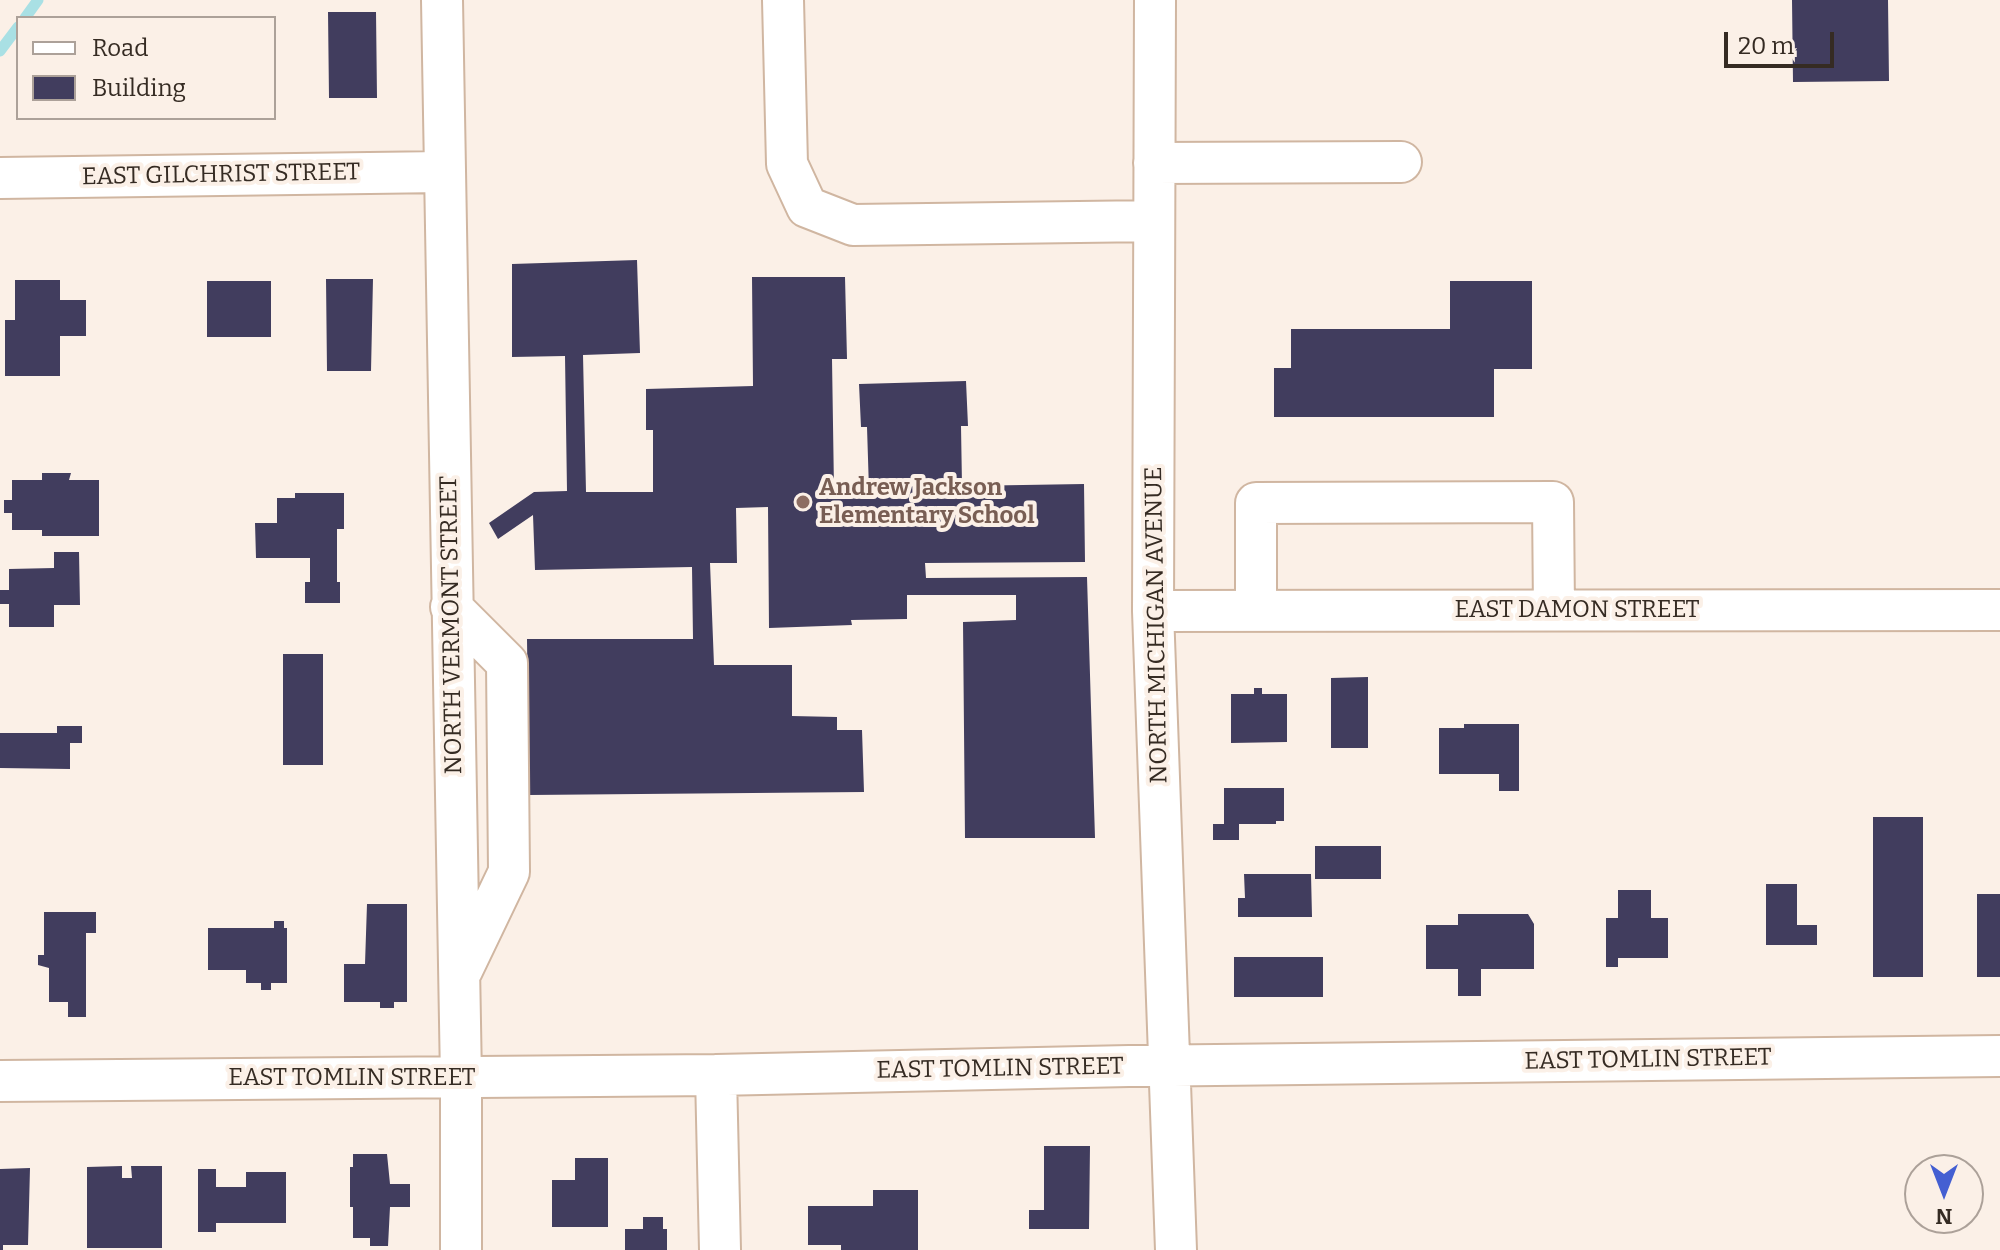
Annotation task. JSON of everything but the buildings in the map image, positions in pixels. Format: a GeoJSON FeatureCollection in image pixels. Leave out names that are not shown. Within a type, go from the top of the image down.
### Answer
{"type":"FeatureCollection","features":[{"type":"Feature","properties":{"kind":"street","name":"NORTH VERMONT STREET"},"geometry":{"type":"LineString","coordinates":[[442,0],[461,1078],[461,1250]]}},
{"type":"Feature","properties":{"kind":"street"},"geometry":{"type":"LineString","coordinates":[[783,0],[787,164],[807,207],[853,225],[1154,221]]}},
{"type":"Feature","properties":{"kind":"street","name":"NORTH MICHIGAN AVENUE"},"geometry":{"type":"LineString","coordinates":[[1155,0],[1153,611],[1176,1250]]}},
{"type":"Feature","properties":{"kind":"street"},"geometry":{"type":"LineString","coordinates":[[1154,163],[1401,162]]}},
{"type":"Feature","properties":{"kind":"street","name":"EAST GILCHRIST STREET"},"geometry":{"type":"LineString","coordinates":[[0,178],[443,172]]}},
{"type":"Feature","properties":{"kind":"street"},"geometry":{"type":"LineString","coordinates":[[1256,611],[1256,503],[1475,502],[1553,502],[1554,610]]}},
{"type":"Feature","properties":{"kind":"street"},"geometry":{"type":"LineString","coordinates":[[451,607],[507,663],[509,872],[459,977]]}},
{"type":"Feature","properties":{"kind":"street","name":"EAST DAMON STREET"},"geometry":{"type":"LineString","coordinates":[[1153,611],[2000,610]]}},
{"type":"Feature","properties":{"kind":"street","name":"EAST TOMLIN STREET"},"geometry":{"type":"LineString","coordinates":[[0,1081],[716,1075],[1171,1065],[2000,1056]]}},
{"type":"Feature","properties":{"kind":"street"},"geometry":{"type":"LineString","coordinates":[[716,1075],[720,1250]]}},
{"type":"Feature","properties":{"kind":"waterway"},"geometry":{"type":"LineString","coordinates":[[26,16],[38,0]]}},
{"type":"Feature","properties":{"kind":"waterway"},"geometry":{"type":"LineString","coordinates":[[0,51],[16,30]]}},
{"type":"Feature","properties":{"kind":"place","name":"Andrew Jackson Elementary School"},"geometry":{"type":"Point","coordinates":[803,502]}}]}
